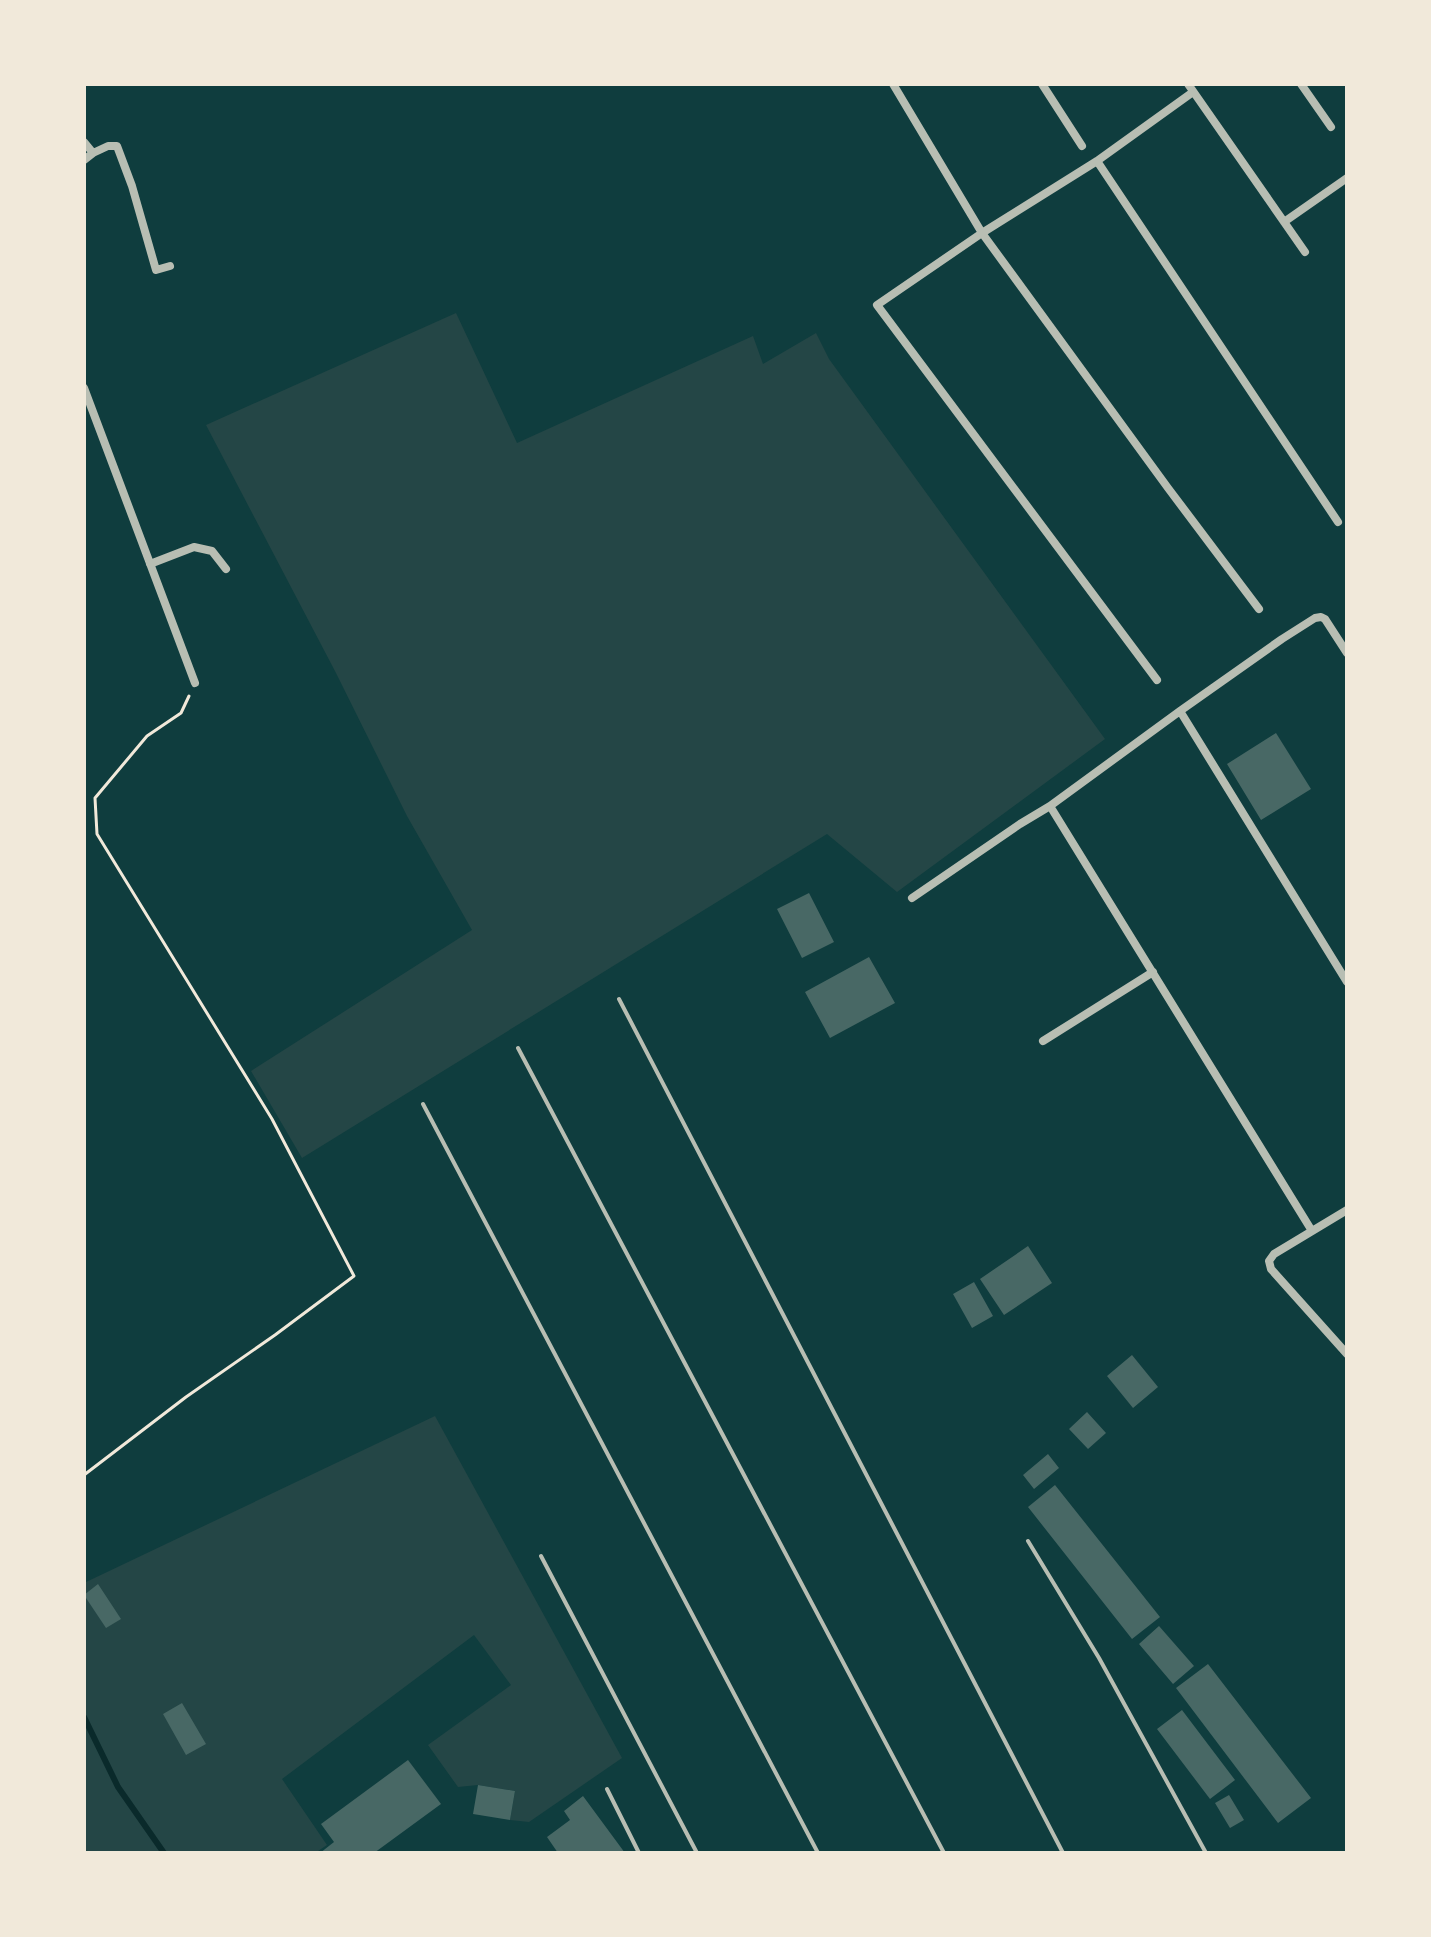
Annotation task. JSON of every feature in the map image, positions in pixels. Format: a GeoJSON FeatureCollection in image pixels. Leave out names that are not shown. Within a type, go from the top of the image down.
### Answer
{"type":"FeatureCollection","features":[{"type":"Feature","properties":{"kind":"street"},"geometry":{"type":"LineString","coordinates":[[893,84],[982,233],[1259,609]]}},
{"type":"Feature","properties":{"kind":"street"},"geometry":{"type":"LineString","coordinates":[[1042,84],[1082,146]]}},
{"type":"Feature","properties":{"kind":"street"},"geometry":{"type":"LineString","coordinates":[[1301,84],[1331,127]]}},
{"type":"Feature","properties":{"kind":"street"},"geometry":{"type":"LineString","coordinates":[[1157,680],[877,305],[982,233],[1097,161],[1191,88],[1305,252]]}},
{"type":"Feature","properties":{"kind":"street"},"geometry":{"type":"LineString","coordinates":[[84,142],[93,153]]}},
{"type":"Feature","properties":{"kind":"street"},"geometry":{"type":"LineString","coordinates":[[84,160],[108,146],[117,146],[156,270],[170,266]]}},
{"type":"Feature","properties":{"kind":"street"},"geometry":{"type":"LineString","coordinates":[[1097,161],[1338,522]]}},
{"type":"Feature","properties":{"kind":"street"},"geometry":{"type":"LineString","coordinates":[[1284,222],[1347,178]]}},
{"type":"Feature","properties":{"kind":"street"},"geometry":{"type":"LineString","coordinates":[[84,388],[195,683]]}},
{"type":"Feature","properties":{"kind":"street"},"geometry":{"type":"LineString","coordinates":[[150,564],[194,547],[212,551],[226,569]]}},
{"type":"Feature","properties":{"kind":"street"},"geometry":{"type":"LineString","coordinates":[[912,898],[1050,806],[1315,618],[1325,619],[1347,653]]}},
{"type":"Feature","properties":{"kind":"street"},"geometry":{"type":"LineString","coordinates":[[1338,639],[1347,633]]}},
{"type":"Feature","properties":{"kind":"street"},"geometry":{"type":"LineString","coordinates":[[1180,711],[1347,982]]}},
{"type":"Feature","properties":{"kind":"street"},"geometry":{"type":"LineString","coordinates":[[1050,806],[1312,1231]]}},
{"type":"Feature","properties":{"kind":"street"},"geometry":{"type":"LineString","coordinates":[[1043,1041],[1153,972]]}},
{"type":"Feature","properties":{"kind":"street"},"geometry":{"type":"LineString","coordinates":[[1347,1210],[1274,1254],[1269,1261],[1271,1269],[1347,1354]]}},
{"type":"Feature","properties":{"kind":"lane"},"geometry":{"type":"LineString","coordinates":[[619,999],[1063,1853]]}},
{"type":"Feature","properties":{"kind":"lane"},"geometry":{"type":"LineString","coordinates":[[518,1048],[944,1853]]}},
{"type":"Feature","properties":{"kind":"lane"},"geometry":{"type":"LineString","coordinates":[[423,1104],[818,1853]]}},
{"type":"Feature","properties":{"kind":"lane"},"geometry":{"type":"LineString","coordinates":[[1028,1541],[1099,1658],[1206,1853]]}},
{"type":"Feature","properties":{"kind":"lane"},"geometry":{"type":"LineString","coordinates":[[541,1556],[697,1853]]}},
{"type":"Feature","properties":{"kind":"lane"},"geometry":{"type":"LineString","coordinates":[[607,1789],[639,1853]]}},
{"type":"Feature","properties":{"kind":"path"},"geometry":{"type":"LineString","coordinates":[[84,1475],[354,1276],[272,1119],[97,834],[95,798],[147,736],[181,713],[195,683]]}},
{"type":"Feature","properties":{"kind":"shaded area"},"geometry":{"type":"Polygon","coordinates":[[[456,313],[517,443],[753,336],[763,364],[816,333],[829,359],[1105,739],[897,892],[827,834],[302,1158],[251,1071],[472,930],[407,816],[206,425],[456,313]]]}},
{"type":"Feature","properties":{"kind":"shaded area"},"geometry":{"type":"Polygon","coordinates":[[[435,1416],[622,1758],[529,1822],[510,1820],[515,1791],[478,1785],[458,1787],[428,1745],[511,1685],[474,1635],[282,1779],[327,1845],[315,1853],[84,1853],[84,1583],[435,1416]]]}},
{"type":"Feature","properties":{"kind":"building"},"geometry":{"type":"Polygon","coordinates":[[[1276,733],[1311,789],[1261,820],[1227,764],[1276,733]]]}},
{"type":"Feature","properties":{"kind":"building"},"geometry":{"type":"Polygon","coordinates":[[[809,893],[834,942],[802,958],[777,909],[809,893]]]}},
{"type":"Feature","properties":{"kind":"building"},"geometry":{"type":"Polygon","coordinates":[[[869,957],[895,1003],[830,1038],[805,992],[869,957]]]}},
{"type":"Feature","properties":{"kind":"building"},"geometry":{"type":"Polygon","coordinates":[[[1028,1246],[1052,1283],[1004,1315],[980,1279],[1028,1246]]]}},
{"type":"Feature","properties":{"kind":"building"},"geometry":{"type":"Polygon","coordinates":[[[974,1282],[993,1316],[972,1328],[953,1294],[974,1282]]]}},
{"type":"Feature","properties":{"kind":"building"},"geometry":{"type":"Polygon","coordinates":[[[1132,1355],[1158,1387],[1133,1408],[1107,1376],[1132,1355]]]}},
{"type":"Feature","properties":{"kind":"building"},"geometry":{"type":"Polygon","coordinates":[[[1087,1412],[1106,1433],[1088,1449],[1069,1429],[1087,1412]]]}},
{"type":"Feature","properties":{"kind":"building"},"geometry":{"type":"Polygon","coordinates":[[[1048,1454],[1059,1468],[1034,1489],[1023,1475],[1048,1454]]]}},
{"type":"Feature","properties":{"kind":"building"},"geometry":{"type":"Polygon","coordinates":[[[1055,1485],[1160,1617],[1132,1639],[1028,1507],[1055,1485]]]}},
{"type":"Feature","properties":{"kind":"building"},"geometry":{"type":"Polygon","coordinates":[[[98,1584],[121,1619],[106,1628],[84,1595],[98,1584]]]}},
{"type":"Feature","properties":{"kind":"building"},"geometry":{"type":"Polygon","coordinates":[[[1159,1626],[1194,1666],[1173,1684],[1139,1644],[1159,1626]]]}},
{"type":"Feature","properties":{"kind":"building"},"geometry":{"type":"Polygon","coordinates":[[[1208,1664],[1311,1798],[1278,1823],[1176,1688],[1208,1664]]]}},
{"type":"Feature","properties":{"kind":"building"},"geometry":{"type":"Polygon","coordinates":[[[182,1703],[206,1744],[186,1755],[163,1714],[182,1703]]]}},
{"type":"Feature","properties":{"kind":"building"},"geometry":{"type":"Polygon","coordinates":[[[1182,1710],[1235,1780],[1210,1799],[1157,1729],[1182,1710]]]}},
{"type":"Feature","properties":{"kind":"building"},"geometry":{"type":"Polygon","coordinates":[[[408,1760],[441,1804],[374,1853],[320,1853],[334,1842],[321,1824],[408,1760]]]}},
{"type":"Feature","properties":{"kind":"building"},"geometry":{"type":"Polygon","coordinates":[[[478,1785],[515,1791],[510,1820],[473,1814],[478,1785]]]}},
{"type":"Feature","properties":{"kind":"building"},"geometry":{"type":"Polygon","coordinates":[[[1229,1795],[1244,1820],[1230,1828],[1215,1803],[1229,1795]]]}},
{"type":"Feature","properties":{"kind":"building"},"geometry":{"type":"Polygon","coordinates":[[[583,1796],[625,1853],[558,1853],[547,1837],[570,1820],[564,1811],[583,1796]]]}},
{"type":"Feature","properties":{"kind":"waterway"},"geometry":{"type":"LineString","coordinates":[[84,1717],[118,1787],[164,1853]]}}]}
